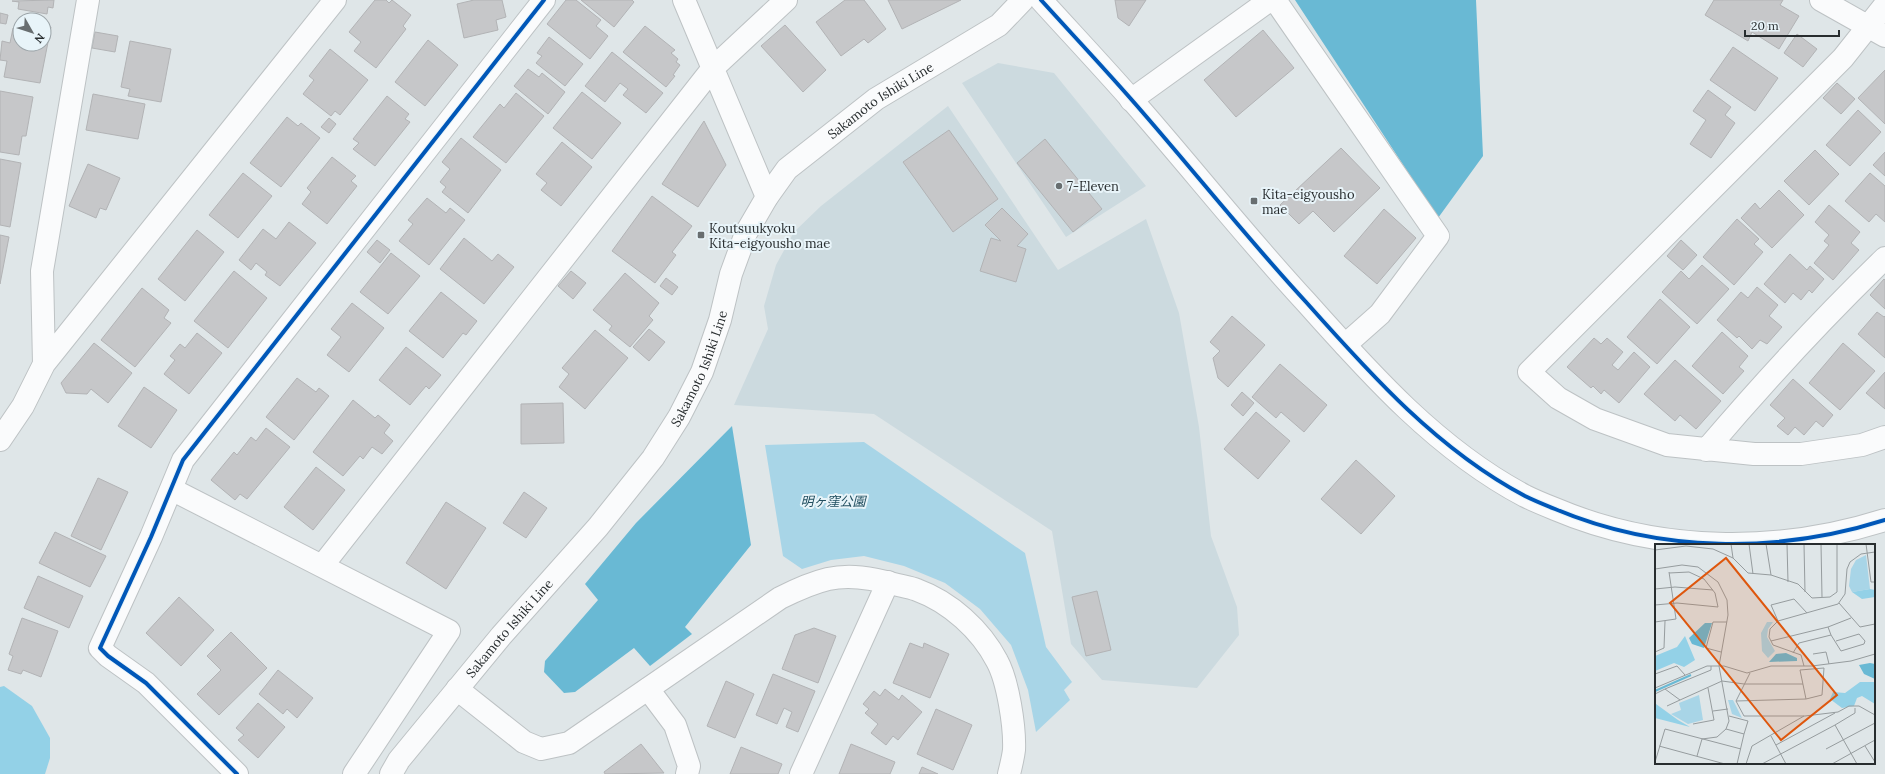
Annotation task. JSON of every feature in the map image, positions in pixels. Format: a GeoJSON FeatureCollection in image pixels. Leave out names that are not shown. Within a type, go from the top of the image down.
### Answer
{"type":"FeatureCollection","features":[{"type":"Feature","properties":{"kind":"street"},"geometry":{"type":"LineString","coordinates":[[44,364],[42,272],[88,0]]}},
{"type":"Feature","properties":{"kind":"street"},"geometry":{"type":"LineString","coordinates":[[0,440],[23,406],[44,364],[335,0]]}},
{"type":"Feature","properties":{"kind":"street"},"geometry":{"type":"LineString","coordinates":[[237,774],[146,683],[108,656],[100,648],[183,460],[544,0]]}},
{"type":"Feature","properties":{"kind":"street"},"geometry":{"type":"LineString","coordinates":[[684,0],[767,198]]}},
{"type":"Feature","properties":{"kind":"street"},"geometry":{"type":"LineString","coordinates":[[322,566],[712,68],[786,0]]}},
{"type":"Feature","properties":{"kind":"street","name":"Sakamoto Ishiki Line"},"geometry":{"type":"LineString","coordinates":[[395,767],[500,636],[598,527],[653,458],[679,417],[702,372],[720,320],[731,274],[746,233],[787,169],[824,138],[876,99],[999,25],[1023,0]]}},
{"type":"Feature","properties":{"kind":"street"},"geometry":{"type":"LineString","coordinates":[[1041,0],[1131,100],[1258,250],[1401,404],[1450,447],[1526,497],[1576,518],[1629,534],[1689,543],[1737,544],[1790,541],[1852,530],[1885,520]]}},
{"type":"Feature","properties":{"kind":"street"},"geometry":{"type":"LineString","coordinates":[[1131,100],[1270,0]]}},
{"type":"Feature","properties":{"kind":"street"},"geometry":{"type":"LineString","coordinates":[[1274,0],[1438,236],[1380,314],[1345,345]]}},
{"type":"Feature","properties":{"kind":"street"},"geometry":{"type":"LineString","coordinates":[[1821,0],[1877,32]]}},
{"type":"Feature","properties":{"kind":"street"},"geometry":{"type":"LineString","coordinates":[[1885,5],[1877,32],[1843,58],[1529,372],[1558,398],[1595,418],[1667,446],[1754,454],[1801,454],[1862,445],[1885,437]]}},
{"type":"Feature","properties":{"kind":"street"},"geometry":{"type":"LineString","coordinates":[[1706,450],[1766,380],[1839,302],[1885,258]]}},
{"type":"Feature","properties":{"kind":"street"},"geometry":{"type":"LineString","coordinates":[[171,489],[450,631],[354,774]]}},
{"type":"Feature","properties":{"kind":"street"},"geometry":{"type":"LineString","coordinates":[[457,689],[524,742],[541,749],[569,743],[780,598],[805,585],[829,579],[849,577],[871,578],[917,590],[938,600],[962,617],[983,640],[998,662],[1012,720],[1014,750],[1009,774]]}},
{"type":"Feature","properties":{"kind":"street"},"geometry":{"type":"LineString","coordinates":[[801,774],[888,582]]}},
{"type":"Feature","properties":{"kind":"street"},"geometry":{"type":"LineString","coordinates":[[648,689],[675,725],[689,766],[687,774]]}},
{"type":"Feature","properties":{"kind":"street"},"geometry":{"type":"LineString","coordinates":[[375,741],[395,767]]}},
{"type":"Feature","properties":{"kind":"shaded area"},"geometry":{"type":"Polygon","coordinates":[[[1295,0],[1476,0],[1483,156],[1438,218],[1295,0]]]}},
{"type":"Feature","properties":{"kind":"shaded area"},"geometry":{"type":"Polygon","coordinates":[[[998,63],[1054,73],[1146,186],[1066,237],[962,83],[998,63]]]}},
{"type":"Feature","properties":{"kind":"shaded area"},"geometry":{"type":"Polygon","coordinates":[[[948,106],[1058,270],[1146,219],[1179,313],[1199,427],[1211,536],[1237,607],[1239,635],[1197,688],[1102,680],[1071,644],[1052,531],[874,414],[734,405],[768,329],[764,306],[776,265],[794,232],[821,206],[948,106]]]}},
{"type":"Feature","properties":{"kind":"shaded area"},"geometry":{"type":"Polygon","coordinates":[[[732,426],[751,545],[685,627],[692,634],[650,666],[634,648],[575,692],[564,693],[544,672],[545,661],[598,600],[585,584],[636,523],[732,426]]]}},
{"type":"Feature","properties":{"kind":"shaded area"},"geometry":{"type":"Polygon","coordinates":[[[4,686],[32,706],[50,738],[50,758],[45,774],[0,774],[0,687],[4,686]]]}},
{"type":"Feature","properties":{"kind":"green space","name":"明ヶ窪公園"},"geometry":{"type":"Polygon","coordinates":[[[864,442],[1025,553],[1046,647],[1072,682],[1064,690],[1070,700],[1036,732],[1028,690],[1011,645],[980,609],[945,583],[904,566],[864,556],[831,560],[802,569],[783,556],[765,445],[864,442]]]}},
{"type":"Feature","properties":{"kind":"building"},"geometry":{"type":"Polygon","coordinates":[[[54,0],[53,8],[48,7],[47,12],[35,12],[18,9],[19,2],[12,1],[54,0]]]}},
{"type":"Feature","properties":{"kind":"building"},"geometry":{"type":"Polygon","coordinates":[[[375,0],[386,0],[389,3],[392,0],[411,15],[403,26],[406,29],[376,68],[354,51],[361,42],[349,32],[375,0]]]}},
{"type":"Feature","properties":{"kind":"building"},"geometry":{"type":"Polygon","coordinates":[[[474,0],[502,0],[506,17],[496,20],[498,30],[464,38],[457,4],[474,0]]]}},
{"type":"Feature","properties":{"kind":"building"},"geometry":{"type":"Polygon","coordinates":[[[566,0],[576,0],[601,20],[596,26],[608,36],[590,59],[547,24],[566,0]]]}},
{"type":"Feature","properties":{"kind":"building"},"geometry":{"type":"Polygon","coordinates":[[[581,0],[632,0],[634,2],[614,27],[581,0]]]}},
{"type":"Feature","properties":{"kind":"building"},"geometry":{"type":"Polygon","coordinates":[[[845,0],[864,0],[886,29],[868,43],[864,39],[841,56],[816,22],[845,0]]]}},
{"type":"Feature","properties":{"kind":"building"},"geometry":{"type":"Polygon","coordinates":[[[888,0],[961,0],[902,29],[888,0]]]}},
{"type":"Feature","properties":{"kind":"building"},"geometry":{"type":"Polygon","coordinates":[[[1115,0],[1146,0],[1129,26],[1118,18],[1115,0]]]}},
{"type":"Feature","properties":{"kind":"building"},"geometry":{"type":"Polygon","coordinates":[[[1714,0],[1783,0],[1780,5],[1799,16],[1779,49],[1752,32],[1748,41],[1705,15],[1714,0]]]}},
{"type":"Feature","properties":{"kind":"building"},"geometry":{"type":"Polygon","coordinates":[[[0,13],[8,15],[6,24],[0,23],[0,13]]]}},
{"type":"Feature","properties":{"kind":"building"},"geometry":{"type":"Polygon","coordinates":[[[785,25],[826,70],[803,92],[761,46],[785,25]]]}},
{"type":"Feature","properties":{"kind":"building"},"geometry":{"type":"Polygon","coordinates":[[[645,26],[675,50],[671,53],[678,59],[676,62],[680,65],[673,75],[675,76],[666,87],[623,52],[645,26]]]}},
{"type":"Feature","properties":{"kind":"building"},"geometry":{"type":"Polygon","coordinates":[[[1263,30],[1294,68],[1236,117],[1204,80],[1263,30]]]}},
{"type":"Feature","properties":{"kind":"building"},"geometry":{"type":"Polygon","coordinates":[[[95,32],[118,36],[115,52],[92,48],[95,32]]]}},
{"type":"Feature","properties":{"kind":"building"},"geometry":{"type":"Polygon","coordinates":[[[12,33],[12,52],[46,52],[40,83],[4,77],[7,61],[0,60],[2,41],[10,43],[12,33]]]}},
{"type":"Feature","properties":{"kind":"building"},"geometry":{"type":"Polygon","coordinates":[[[1797,34],[1817,49],[1803,67],[1784,53],[1797,34]]]}},
{"type":"Feature","properties":{"kind":"building"},"geometry":{"type":"Polygon","coordinates":[[[549,37],[583,64],[565,86],[536,63],[542,56],[537,53],[549,37]]]}},
{"type":"Feature","properties":{"kind":"building"},"geometry":{"type":"Polygon","coordinates":[[[428,40],[458,65],[425,106],[395,82],[428,40]]]}},
{"type":"Feature","properties":{"kind":"building"},"geometry":{"type":"Polygon","coordinates":[[[130,41],[171,49],[161,102],[128,96],[130,89],[121,87],[130,41]]]}},
{"type":"Feature","properties":{"kind":"building"},"geometry":{"type":"Polygon","coordinates":[[[1733,47],[1778,78],[1755,111],[1710,80],[1733,47]]]}},
{"type":"Feature","properties":{"kind":"building"},"geometry":{"type":"Polygon","coordinates":[[[330,49],[368,80],[340,115],[335,111],[331,116],[303,94],[314,80],[309,76],[330,49]]]}},
{"type":"Feature","properties":{"kind":"building"},"geometry":{"type":"Polygon","coordinates":[[[612,52],[663,93],[646,113],[623,95],[628,89],[620,83],[605,102],[585,86],[612,52]]]}},
{"type":"Feature","properties":{"kind":"building"},"geometry":{"type":"Polygon","coordinates":[[[528,69],[539,77],[542,73],[565,92],[548,114],[514,86],[528,69]]]}},
{"type":"Feature","properties":{"kind":"building"},"geometry":{"type":"Polygon","coordinates":[[[1885,70],[1885,124],[1858,98],[1885,70]]]}},
{"type":"Feature","properties":{"kind":"building"},"geometry":{"type":"Polygon","coordinates":[[[1837,83],[1855,99],[1841,114],[1823,98],[1837,83]]]}},
{"type":"Feature","properties":{"kind":"building"},"geometry":{"type":"Polygon","coordinates":[[[1708,90],[1731,107],[1725,115],[1735,123],[1711,158],[1690,144],[1706,120],[1693,111],[1708,90]]]}},
{"type":"Feature","properties":{"kind":"building"},"geometry":{"type":"Polygon","coordinates":[[[0,91],[33,97],[26,136],[22,136],[19,155],[0,152],[0,91]]]}},
{"type":"Feature","properties":{"kind":"building"},"geometry":{"type":"Polygon","coordinates":[[[582,92],[621,123],[592,159],[553,128],[582,92]]]}},
{"type":"Feature","properties":{"kind":"building"},"geometry":{"type":"Polygon","coordinates":[[[516,93],[544,116],[506,163],[473,137],[500,104],[504,108],[516,93]]]}},
{"type":"Feature","properties":{"kind":"building"},"geometry":{"type":"Polygon","coordinates":[[[93,94],[145,104],[138,139],[86,130],[93,94]]]}},
{"type":"Feature","properties":{"kind":"building"},"geometry":{"type":"Polygon","coordinates":[[[387,96],[409,114],[405,119],[410,122],[375,166],[353,149],[359,143],[353,139],[387,96]]]}},
{"type":"Feature","properties":{"kind":"building"},"geometry":{"type":"Polygon","coordinates":[[[1858,110],[1881,132],[1850,166],[1826,145],[1858,110]]]}},
{"type":"Feature","properties":{"kind":"building"},"geometry":{"type":"Polygon","coordinates":[[[287,117],[298,126],[301,123],[320,138],[281,187],[250,163],[287,117]]]}},
{"type":"Feature","properties":{"kind":"building"},"geometry":{"type":"Polygon","coordinates":[[[329,118],[336,124],[329,133],[321,127],[329,118]]]}},
{"type":"Feature","properties":{"kind":"building"},"geometry":{"type":"Polygon","coordinates":[[[704,121],[726,165],[698,207],[662,184],[704,121]]]}},
{"type":"Feature","properties":{"kind":"building"},"geometry":{"type":"Polygon","coordinates":[[[949,130],[998,199],[953,232],[903,162],[949,130]]]}},
{"type":"Feature","properties":{"kind":"building"},"geometry":{"type":"Polygon","coordinates":[[[461,138],[501,170],[468,213],[442,192],[446,187],[440,182],[450,169],[442,162],[461,138]]]}},
{"type":"Feature","properties":{"kind":"building","name":"7-Eleven"},"geometry":{"type":"Polygon","coordinates":[[[1045,139],[1102,209],[1073,232],[1017,163],[1045,139]]]}},
{"type":"Feature","properties":{"kind":"building"},"geometry":{"type":"Polygon","coordinates":[[[562,142],[592,167],[561,206],[541,190],[547,183],[536,174],[562,142]]]}},
{"type":"Feature","properties":{"kind":"building"},"geometry":{"type":"Polygon","coordinates":[[[1341,148],[1380,188],[1334,232],[1313,211],[1299,224],[1280,205],[1341,148]]]}},
{"type":"Feature","properties":{"kind":"building"},"geometry":{"type":"Polygon","coordinates":[[[1815,150],[1839,174],[1809,205],[1784,181],[1815,150]]]}},
{"type":"Feature","properties":{"kind":"building"},"geometry":{"type":"Polygon","coordinates":[[[1885,152],[1885,176],[1873,165],[1885,152]]]}},
{"type":"Feature","properties":{"kind":"building"},"geometry":{"type":"Polygon","coordinates":[[[332,157],[356,176],[351,181],[357,186],[327,224],[302,204],[311,192],[307,188],[332,157]]]}},
{"type":"Feature","properties":{"kind":"building"},"geometry":{"type":"Polygon","coordinates":[[[0,159],[21,163],[10,227],[0,225],[0,159]]]}},
{"type":"Feature","properties":{"kind":"building"},"geometry":{"type":"Polygon","coordinates":[[[88,164],[120,178],[106,210],[100,208],[96,218],[69,206],[88,164]]]}},
{"type":"Feature","properties":{"kind":"building"},"geometry":{"type":"Polygon","coordinates":[[[243,173],[272,196],[238,238],[209,215],[243,173]]]}},
{"type":"Feature","properties":{"kind":"building"},"geometry":{"type":"Polygon","coordinates":[[[1870,173],[1885,186],[1885,222],[1876,214],[1869,222],[1845,201],[1870,173]]]}},
{"type":"Feature","properties":{"kind":"building"},"geometry":{"type":"Polygon","coordinates":[[[1779,190],[1804,215],[1772,248],[1741,218],[1755,203],[1760,209],[1779,190]]]}},
{"type":"Feature","properties":{"kind":"building"},"geometry":{"type":"Polygon","coordinates":[[[652,196],[692,226],[672,252],[676,255],[655,283],[612,251],[652,196]]]}},
{"type":"Feature","properties":{"kind":"building"},"geometry":{"type":"Polygon","coordinates":[[[427,198],[446,213],[450,208],[465,220],[429,265],[399,241],[413,224],[408,220],[427,198]]]}},
{"type":"Feature","properties":{"kind":"building"},"geometry":{"type":"Polygon","coordinates":[[[1829,205],[1860,232],[1851,243],[1859,250],[1833,280],[1814,263],[1829,245],[1824,241],[1829,235],[1815,222],[1829,205]]]}},
{"type":"Feature","properties":{"kind":"building"},"geometry":{"type":"Polygon","coordinates":[[[1002,208],[1028,234],[1017,246],[1026,249],[1016,282],[980,271],[991,238],[1001,241],[985,225],[1002,208]]]}},
{"type":"Feature","properties":{"kind":"building"},"geometry":{"type":"Polygon","coordinates":[[[1384,209],[1416,238],[1377,284],[1344,256],[1384,209]]]}},
{"type":"Feature","properties":{"kind":"building"},"geometry":{"type":"Polygon","coordinates":[[[1737,219],[1759,239],[1754,244],[1763,252],[1734,285],[1703,257],[1737,219]]]}},
{"type":"Feature","properties":{"kind":"building"},"geometry":{"type":"Polygon","coordinates":[[[289,222],[316,243],[280,286],[265,275],[267,272],[256,263],[251,270],[239,260],[263,229],[276,239],[289,222]]]}},
{"type":"Feature","properties":{"kind":"building"},"geometry":{"type":"Polygon","coordinates":[[[197,230],[224,252],[185,301],[158,279],[197,230]]]}},
{"type":"Feature","properties":{"kind":"building"},"geometry":{"type":"Polygon","coordinates":[[[0,235],[9,237],[0,284],[0,235]]]}},
{"type":"Feature","properties":{"kind":"building"},"geometry":{"type":"Polygon","coordinates":[[[464,238],[492,261],[498,254],[514,267],[484,304],[440,269],[464,238]]]}},
{"type":"Feature","properties":{"kind":"building"},"geometry":{"type":"Polygon","coordinates":[[[377,240],[390,250],[380,263],[367,252],[377,240]]]}},
{"type":"Feature","properties":{"kind":"building"},"geometry":{"type":"Polygon","coordinates":[[[1681,240],[1697,255],[1683,270],[1667,256],[1681,240]]]}},
{"type":"Feature","properties":{"kind":"building"},"geometry":{"type":"Polygon","coordinates":[[[391,253],[420,276],[388,314],[360,292],[391,253]]]}},
{"type":"Feature","properties":{"kind":"building"},"geometry":{"type":"Polygon","coordinates":[[[1790,254],[1807,270],[1810,266],[1824,279],[1812,293],[1809,290],[1801,300],[1793,293],[1785,303],[1764,284],[1790,254]]]}},
{"type":"Feature","properties":{"kind":"building"},"geometry":{"type":"Polygon","coordinates":[[[1702,265],[1729,289],[1697,324],[1662,292],[1681,271],[1689,279],[1702,265]]]}},
{"type":"Feature","properties":{"kind":"building"},"geometry":{"type":"Polygon","coordinates":[[[234,271],[267,298],[228,348],[194,321],[234,271]]]}},
{"type":"Feature","properties":{"kind":"building"},"geometry":{"type":"Polygon","coordinates":[[[571,271],[586,283],[573,299],[558,286],[571,271]]]}},
{"type":"Feature","properties":{"kind":"building"},"geometry":{"type":"Polygon","coordinates":[[[625,273],[659,303],[649,316],[653,320],[630,347],[609,330],[612,326],[593,310],[625,273]]]}},
{"type":"Feature","properties":{"kind":"building"},"geometry":{"type":"Polygon","coordinates":[[[666,278],[678,287],[672,295],[660,286],[666,278]]]}},
{"type":"Feature","properties":{"kind":"building"},"geometry":{"type":"Polygon","coordinates":[[[1884,279],[1885,280],[1885,309],[1870,295],[1884,279]]]}},
{"type":"Feature","properties":{"kind":"building"},"geometry":{"type":"Polygon","coordinates":[[[1757,287],[1778,305],[1769,316],[1782,327],[1767,344],[1760,340],[1752,349],[1739,336],[1737,338],[1717,320],[1741,292],[1748,298],[1757,287]]]}},
{"type":"Feature","properties":{"kind":"building"},"geometry":{"type":"Polygon","coordinates":[[[142,288],[169,310],[164,318],[171,323],[135,367],[101,340],[142,288]]]}},
{"type":"Feature","properties":{"kind":"building"},"geometry":{"type":"Polygon","coordinates":[[[441,292],[477,321],[466,335],[463,333],[443,358],[409,331],[441,292]]]}},
{"type":"Feature","properties":{"kind":"building"},"geometry":{"type":"Polygon","coordinates":[[[1660,299],[1690,327],[1657,364],[1627,337],[1660,299]]]}},
{"type":"Feature","properties":{"kind":"building"},"geometry":{"type":"Polygon","coordinates":[[[352,303],[384,328],[349,372],[327,355],[341,337],[331,329],[352,303]]]}},
{"type":"Feature","properties":{"kind":"building"},"geometry":{"type":"Polygon","coordinates":[[[1877,312],[1884,317],[1885,316],[1885,358],[1858,334],[1877,312]]]}},
{"type":"Feature","properties":{"kind":"building"},"geometry":{"type":"Polygon","coordinates":[[[1232,316],[1265,345],[1228,387],[1218,378],[1213,358],[1220,351],[1210,342],[1232,316]]]}},
{"type":"Feature","properties":{"kind":"building"},"geometry":{"type":"Polygon","coordinates":[[[649,329],[665,342],[649,361],[633,347],[649,329]]]}},
{"type":"Feature","properties":{"kind":"building"},"geometry":{"type":"Polygon","coordinates":[[[595,330],[628,358],[585,409],[559,387],[569,374],[562,368],[595,330]]]}},
{"type":"Feature","properties":{"kind":"building"},"geometry":{"type":"Polygon","coordinates":[[[1722,332],[1748,356],[1739,367],[1744,371],[1723,394],[1692,366],[1722,332]]]}},
{"type":"Feature","properties":{"kind":"building"},"geometry":{"type":"Polygon","coordinates":[[[197,333],[222,353],[189,394],[164,374],[175,360],[170,356],[180,344],[185,348],[197,333]]]}},
{"type":"Feature","properties":{"kind":"building"},"geometry":{"type":"Polygon","coordinates":[[[1594,338],[1601,344],[1607,338],[1623,352],[1612,365],[1618,370],[1634,352],[1650,367],[1619,403],[1604,390],[1601,394],[1593,386],[1591,388],[1567,367],[1594,338]]]}},
{"type":"Feature","properties":{"kind":"building"},"geometry":{"type":"Polygon","coordinates":[[[94,343],[132,373],[108,403],[91,389],[87,394],[66,393],[61,383],[94,343]]]}},
{"type":"Feature","properties":{"kind":"building"},"geometry":{"type":"Polygon","coordinates":[[[1843,343],[1875,371],[1840,410],[1809,383],[1843,343]]]}},
{"type":"Feature","properties":{"kind":"building"},"geometry":{"type":"Polygon","coordinates":[[[406,347],[441,375],[429,389],[426,386],[410,405],[379,380],[406,347]]]}},
{"type":"Feature","properties":{"kind":"building"},"geometry":{"type":"Polygon","coordinates":[[[1675,360],[1721,401],[1696,429],[1680,415],[1675,421],[1644,394],[1675,360]]]}},
{"type":"Feature","properties":{"kind":"building"},"geometry":{"type":"Polygon","coordinates":[[[1280,364],[1327,405],[1304,432],[1281,412],[1276,418],[1252,397],[1280,364]]]}},
{"type":"Feature","properties":{"kind":"building"},"geometry":{"type":"Polygon","coordinates":[[[1885,372],[1885,409],[1866,393],[1885,372]]]}},
{"type":"Feature","properties":{"kind":"building"},"geometry":{"type":"Polygon","coordinates":[[[297,378],[316,392],[319,388],[329,396],[294,440],[266,417],[297,378]]]}},
{"type":"Feature","properties":{"kind":"building"},"geometry":{"type":"Polygon","coordinates":[[[1793,379],[1833,415],[1823,427],[1816,421],[1804,435],[1795,427],[1788,435],[1777,426],[1785,418],[1770,405],[1793,379]]]}},
{"type":"Feature","properties":{"kind":"building"},"geometry":{"type":"Polygon","coordinates":[[[144,387],[177,410],[151,448],[118,426],[144,387]]]}},
{"type":"Feature","properties":{"kind":"building"},"geometry":{"type":"Polygon","coordinates":[[[1242,392],[1254,403],[1243,416],[1231,405],[1242,392]]]}},
{"type":"Feature","properties":{"kind":"building"},"geometry":{"type":"Polygon","coordinates":[[[353,400],[375,418],[378,415],[390,425],[384,433],[393,441],[382,454],[372,447],[363,459],[360,456],[343,476],[313,452],[353,400]]]}},
{"type":"Feature","properties":{"kind":"building"},"geometry":{"type":"Polygon","coordinates":[[[563,403],[564,443],[521,444],[521,404],[563,403]]]}},
{"type":"Feature","properties":{"kind":"building"},"geometry":{"type":"Polygon","coordinates":[[[1256,412],[1290,441],[1258,479],[1224,449],[1256,412]]]}},
{"type":"Feature","properties":{"kind":"building"},"geometry":{"type":"Polygon","coordinates":[[[266,428],[290,447],[247,499],[240,494],[235,500],[211,480],[234,452],[237,455],[251,437],[256,441],[266,428]]]}},
{"type":"Feature","properties":{"kind":"building"},"geometry":{"type":"Polygon","coordinates":[[[1356,460],[1395,496],[1361,534],[1321,499],[1356,460]]]}},
{"type":"Feature","properties":{"kind":"building"},"geometry":{"type":"Polygon","coordinates":[[[316,467],[345,490],[313,530],[284,507],[316,467]]]}},
{"type":"Feature","properties":{"kind":"building"},"geometry":{"type":"Polygon","coordinates":[[[98,478],[128,492],[101,550],[71,536],[98,478]]]}},
{"type":"Feature","properties":{"kind":"building"},"geometry":{"type":"Polygon","coordinates":[[[524,492],[547,508],[526,538],[503,523],[524,492]]]}},
{"type":"Feature","properties":{"kind":"building"},"geometry":{"type":"Polygon","coordinates":[[[446,502],[486,528],[446,589],[406,563],[446,502]]]}},
{"type":"Feature","properties":{"kind":"building"},"geometry":{"type":"Polygon","coordinates":[[[55,532],[106,556],[90,587],[39,563],[55,532]]]}},
{"type":"Feature","properties":{"kind":"building"},"geometry":{"type":"Polygon","coordinates":[[[38,576],[83,596],[69,628],[24,608],[38,576]]]}},
{"type":"Feature","properties":{"kind":"building"},"geometry":{"type":"Polygon","coordinates":[[[1097,591],[1111,650],[1086,656],[1072,597],[1097,591]]]}},
{"type":"Feature","properties":{"kind":"building"},"geometry":{"type":"Polygon","coordinates":[[[179,597],[214,630],[181,666],[146,633],[179,597]]]}},
{"type":"Feature","properties":{"kind":"building"},"geometry":{"type":"Polygon","coordinates":[[[22,618],[58,631],[41,677],[23,670],[21,674],[8,670],[13,656],[9,654],[22,618]]]}},
{"type":"Feature","properties":{"kind":"building"},"geometry":{"type":"Polygon","coordinates":[[[814,628],[836,636],[818,683],[782,669],[795,635],[814,628]]]}},
{"type":"Feature","properties":{"kind":"building"},"geometry":{"type":"Polygon","coordinates":[[[231,632],[267,668],[219,715],[197,694],[221,670],[207,656],[231,632]]]}},
{"type":"Feature","properties":{"kind":"building"},"geometry":{"type":"Polygon","coordinates":[[[910,643],[923,648],[924,643],[949,654],[930,698],[893,683],[910,643]]]}},
{"type":"Feature","properties":{"kind":"building"},"geometry":{"type":"Polygon","coordinates":[[[278,670],[313,698],[297,718],[287,709],[283,714],[259,694],[278,670]]]}},
{"type":"Feature","properties":{"kind":"building"},"geometry":{"type":"Polygon","coordinates":[[[773,674],[815,691],[798,732],[786,727],[792,712],[784,708],[777,724],[756,715],[773,674]]]}},
{"type":"Feature","properties":{"kind":"building"},"geometry":{"type":"Polygon","coordinates":[[[726,681],[754,694],[735,738],[707,726],[726,681]]]}},
{"type":"Feature","properties":{"kind":"building"},"geometry":{"type":"Polygon","coordinates":[[[885,689],[899,700],[902,695],[922,712],[898,740],[893,736],[886,745],[871,733],[878,724],[865,713],[869,709],[863,704],[874,691],[880,696],[885,689]]]}},
{"type":"Feature","properties":{"kind":"building"},"geometry":{"type":"Polygon","coordinates":[[[258,703],[285,727],[258,758],[238,740],[244,735],[236,728],[258,703]]]}},
{"type":"Feature","properties":{"kind":"building"},"geometry":{"type":"Polygon","coordinates":[[[936,709],[972,725],[953,770],[917,754],[936,709]]]}},
{"type":"Feature","properties":{"kind":"building"},"geometry":{"type":"Polygon","coordinates":[[[641,744],[664,773],[605,774],[604,772],[641,744]]]}},
{"type":"Feature","properties":{"kind":"building"},"geometry":{"type":"Polygon","coordinates":[[[851,744],[895,762],[890,774],[839,774],[851,744]]]}},
{"type":"Feature","properties":{"kind":"building"},"geometry":{"type":"Polygon","coordinates":[[[741,747],[782,764],[778,774],[730,774],[741,747]]]}},
{"type":"Feature","properties":{"kind":"building"},"geometry":{"type":"Polygon","coordinates":[[[922,767],[938,774],[919,774],[922,767]]]}},
{"type":"Feature","properties":{"kind":"cycle path"},"geometry":{"type":"LineString","coordinates":[[237,774],[146,683],[108,656],[100,648],[151,537],[183,460],[544,0]]}},
{"type":"Feature","properties":{"kind":"cycle path"},"geometry":{"type":"LineString","coordinates":[[1041,0],[1131,99],[1261,252],[1355,357],[1407,409],[1435,434],[1463,457],[1493,477],[1532,500],[1595,524],[1635,534],[1677,541],[1719,544],[1761,543],[1803,539],[1844,531],[1885,520]]}},
{"type":"Feature","properties":{"kind":"place","name":"7-Eleven"},"geometry":{"type":"Point","coordinates":[1059,186]}},
{"type":"Feature","properties":{"kind":"place","name":"Kita-eigyousho mae"},"geometry":{"type":"Point","coordinates":[1254,201]}},
{"type":"Feature","properties":{"kind":"place","name":"Koutsuukyoku Kita-eigyousho mae"},"geometry":{"type":"Point","coordinates":[701,235]}}]}
